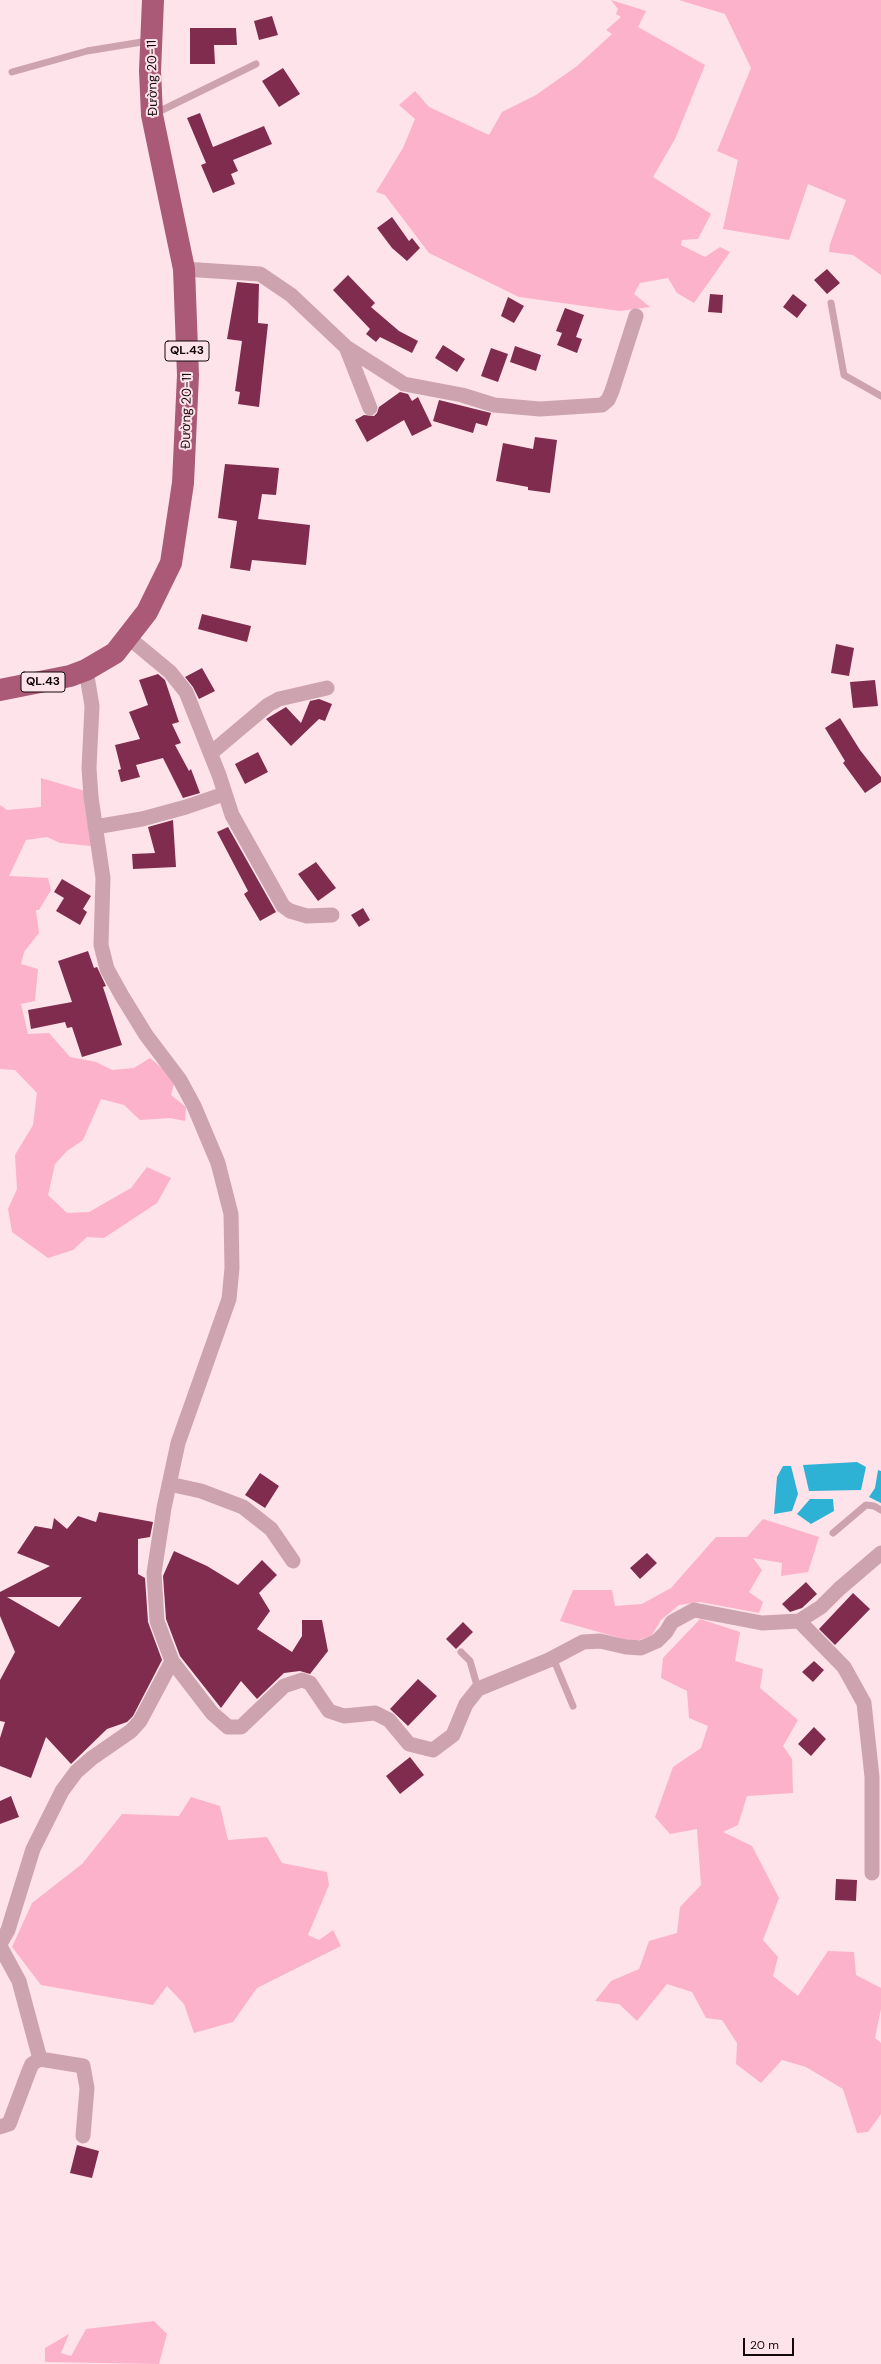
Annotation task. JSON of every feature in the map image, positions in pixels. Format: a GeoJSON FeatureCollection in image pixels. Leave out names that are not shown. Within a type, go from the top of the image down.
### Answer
{"type":"FeatureCollection","features":[{"type":"Feature","properties":{"kind":"highway","name":"Đường 20-11"},"geometry":{"type":"LineString","coordinates":[[86,670],[115,652],[129,638],[147,612],[171,563],[181,506],[185,461],[188,391],[184,268],[152,115],[151,40],[153,0]]}},
{"type":"Feature","properties":{"kind":"highway","name":"QL.43"},"geometry":{"type":"LineString","coordinates":[[0,690],[55,679],[86,670]]}},
{"type":"Feature","properties":{"kind":"street"},"geometry":{"type":"LineString","coordinates":[[184,268],[252,273],[268,277],[291,295],[346,347],[404,384],[462,395],[486,403],[540,409],[602,405],[608,400],[636,316]]}},
{"type":"Feature","properties":{"kind":"street"},"geometry":{"type":"LineString","coordinates":[[346,347],[370,408]]}},
{"type":"Feature","properties":{"kind":"street"},"geometry":{"type":"LineString","coordinates":[[129,638],[179,681],[186,692],[211,753],[232,815],[283,906],[290,911],[308,916],[332,915]]}},
{"type":"Feature","properties":{"kind":"street"},"geometry":{"type":"LineString","coordinates":[[86,670],[92,706],[89,768],[95,827],[103,878],[101,945],[107,969],[146,1035],[180,1080],[206,1133],[218,1163],[231,1214],[232,1268],[229,1299],[178,1444],[169,1484],[154,1573],[157,1621],[172,1661],[212,1713],[228,1727],[241,1727],[246,1724],[284,1686],[302,1680],[310,1683],[329,1710],[344,1716],[375,1713],[389,1720],[409,1744],[421,1749],[432,1750],[453,1736],[466,1704],[478,1689],[553,1658],[583,1642],[600,1641],[626,1647],[641,1648],[649,1645],[666,1632],[672,1622],[694,1610],[762,1623],[799,1622],[821,1607],[839,1589],[881,1553]]}},
{"type":"Feature","properties":{"kind":"street"},"geometry":{"type":"LineString","coordinates":[[211,753],[258,712],[279,699],[327,688]]}},
{"type":"Feature","properties":{"kind":"street"},"geometry":{"type":"LineString","coordinates":[[95,827],[142,819],[224,794]]}},
{"type":"Feature","properties":{"kind":"street"},"geometry":{"type":"LineString","coordinates":[[169,1484],[201,1491],[243,1507],[271,1529],[293,1561]]}},
{"type":"Feature","properties":{"kind":"street"},"geometry":{"type":"LineString","coordinates":[[799,1622],[844,1667],[864,1703],[872,1777],[872,1873]]}},
{"type":"Feature","properties":{"kind":"street"},"geometry":{"type":"LineString","coordinates":[[40,2059],[19,1981],[0,1945],[8,1930],[34,1849],[62,1791],[76,1772],[92,1758],[131,1731],[140,1721],[172,1661]]}},
{"type":"Feature","properties":{"kind":"street"},"geometry":{"type":"LineString","coordinates":[[0,2127],[9,2124],[32,2064],[40,2059],[84,2066],[87,2088],[83,2136]]}},
{"type":"Feature","properties":{"kind":"lane"},"geometry":{"type":"LineString","coordinates":[[12,72],[87,51],[151,40]]}},
{"type":"Feature","properties":{"kind":"lane"},"geometry":{"type":"LineString","coordinates":[[152,115],[256,64]]}},
{"type":"Feature","properties":{"kind":"lane"},"geometry":{"type":"LineString","coordinates":[[831,303],[844,375],[881,396]]}},
{"type":"Feature","properties":{"kind":"lane"},"geometry":{"type":"LineString","coordinates":[[833,1533],[866,1505],[874,1506],[881,1510]]}},
{"type":"Feature","properties":{"kind":"lane"},"geometry":{"type":"LineString","coordinates":[[461,1652],[470,1661],[478,1689]]}},
{"type":"Feature","properties":{"kind":"lane"},"geometry":{"type":"LineString","coordinates":[[553,1658],[573,1706]]}},
{"type":"Feature","properties":{"kind":"shaded area"},"geometry":{"type":"Polygon","coordinates":[[[611,0],[646,11],[638,27],[705,65],[675,139],[653,177],[711,214],[698,239],[682,240],[681,245],[705,257],[720,247],[730,252],[694,303],[677,293],[668,278],[640,283],[634,294],[650,307],[620,311],[519,297],[429,253],[385,195],[376,192],[403,148],[415,119],[399,105],[415,91],[429,107],[489,135],[502,112],[536,95],[577,66],[612,34],[606,30],[621,17],[616,14],[618,9],[611,0]]]}},
{"type":"Feature","properties":{"kind":"shaded area"},"geometry":{"type":"Polygon","coordinates":[[[679,0],[881,0],[881,275],[853,255],[829,252],[830,244],[846,200],[808,184],[789,240],[723,229],[738,160],[717,151],[751,68],[725,14],[679,0]]]}},
{"type":"Feature","properties":{"kind":"shaded area"},"geometry":{"type":"Polygon","coordinates":[[[41,778],[85,791],[91,846],[60,843],[47,837],[26,840],[9,876],[48,878],[51,890],[39,910],[36,910],[39,933],[24,952],[21,964],[38,969],[35,1001],[21,1004],[28,1034],[49,1033],[70,1057],[96,1062],[112,1070],[134,1068],[150,1058],[169,1074],[174,1084],[171,1095],[186,1107],[185,1121],[170,1118],[140,1120],[124,1105],[101,1099],[83,1140],[67,1151],[55,1164],[48,1195],[67,1213],[89,1212],[131,1188],[147,1167],[171,1178],[157,1203],[104,1238],[87,1237],[73,1250],[48,1258],[12,1232],[8,1209],[17,1189],[15,1155],[33,1125],[37,1093],[15,1070],[0,1069],[0,805],[7,810],[41,807],[41,778]]]}},
{"type":"Feature","properties":{"kind":"shaded area"},"geometry":{"type":"Polygon","coordinates":[[[763,1519],[819,1537],[808,1572],[781,1576],[782,1563],[753,1558],[762,1570],[749,1592],[763,1602],[759,1613],[700,1602],[679,1605],[661,1620],[652,1635],[634,1642],[560,1621],[573,1590],[612,1590],[615,1606],[642,1604],[671,1588],[716,1537],[747,1537],[763,1519]]]}},
{"type":"Feature","properties":{"kind":"shaded area"},"geometry":{"type":"Polygon","coordinates":[[[700,1619],[740,1632],[735,1661],[763,1669],[760,1688],[798,1720],[783,1746],[792,1759],[793,1793],[747,1796],[738,1825],[723,1832],[752,1846],[779,1898],[763,1940],[778,1957],[773,1976],[798,1996],[828,1951],[854,1952],[856,1975],[881,1988],[881,2009],[875,2038],[881,2043],[881,2114],[868,2132],[857,2133],[843,2089],[806,2067],[782,2060],[761,2083],[736,2064],[737,2043],[722,2020],[706,2018],[692,1992],[667,1984],[637,2021],[619,2004],[595,2001],[611,1981],[639,1969],[649,1941],[677,1933],[680,1907],[701,1885],[697,1829],[670,1834],[655,1817],[673,1767],[701,1748],[708,1726],[689,1718],[687,1691],[661,1678],[663,1658],[700,1619]]]}},
{"type":"Feature","properties":{"kind":"shaded area"},"geometry":{"type":"Polygon","coordinates":[[[191,1797],[220,1806],[228,1840],[267,1837],[282,1863],[327,1872],[329,1885],[308,1935],[319,1940],[333,1930],[341,1946],[257,1988],[233,2022],[194,2033],[184,2004],[167,1986],[153,2005],[41,1985],[12,1947],[32,1903],[82,1864],[122,1814],[179,1816],[191,1797]]]}},
{"type":"Feature","properties":{"kind":"shaded area"},"geometry":{"type":"Polygon","coordinates":[[[154,2321],[167,2334],[159,2364],[45,2362],[45,2348],[69,2334],[61,2353],[71,2356],[86,2329],[154,2321]]]}},
{"type":"Feature","properties":{"kind":"water"},"geometry":{"type":"Polygon","coordinates":[[[857,1462],[866,1467],[861,1490],[809,1491],[803,1465],[857,1462]]]}},
{"type":"Feature","properties":{"kind":"water"},"geometry":{"type":"Polygon","coordinates":[[[783,1466],[791,1466],[798,1494],[792,1511],[774,1514],[777,1477],[783,1466]]]}},
{"type":"Feature","properties":{"kind":"water"},"geometry":{"type":"Polygon","coordinates":[[[878,1470],[881,1471],[881,1503],[869,1497],[875,1488],[878,1470]]]}},
{"type":"Feature","properties":{"kind":"water"},"geometry":{"type":"Polygon","coordinates":[[[810,1499],[833,1499],[834,1511],[811,1524],[797,1514],[810,1499]]]}},
{"type":"Feature","properties":{"kind":"building"},"geometry":{"type":"Polygon","coordinates":[[[272,16],[278,35],[259,40],[254,21],[272,16]]]}},
{"type":"Feature","properties":{"kind":"building"},"geometry":{"type":"Polygon","coordinates":[[[190,28],[236,28],[237,45],[214,45],[215,64],[190,64],[190,28]]]}},
{"type":"Feature","properties":{"kind":"building"},"geometry":{"type":"Polygon","coordinates":[[[283,68],[300,94],[279,107],[262,81],[283,68]]]}},
{"type":"Feature","properties":{"kind":"building"},"geometry":{"type":"Polygon","coordinates":[[[200,113],[213,147],[264,126],[272,144],[233,160],[238,171],[231,174],[235,184],[213,193],[201,165],[206,163],[187,118],[200,113]]]}},
{"type":"Feature","properties":{"kind":"building"},"geometry":{"type":"Polygon","coordinates":[[[392,217],[409,241],[412,238],[420,248],[407,261],[392,248],[377,228],[392,217]]]}},
{"type":"Feature","properties":{"kind":"building"},"geometry":{"type":"Polygon","coordinates":[[[827,269],[840,283],[827,294],[814,280],[827,269]]]}},
{"type":"Feature","properties":{"kind":"building"},"geometry":{"type":"Polygon","coordinates":[[[348,275],[375,303],[371,307],[399,331],[418,341],[412,353],[380,337],[376,342],[366,334],[370,329],[333,290],[348,275]]]}},
{"type":"Feature","properties":{"kind":"building"},"geometry":{"type":"Polygon","coordinates":[[[237,282],[259,284],[258,323],[268,324],[259,407],[238,404],[240,392],[235,391],[242,341],[227,339],[237,282]]]}},
{"type":"Feature","properties":{"kind":"building"},"geometry":{"type":"Polygon","coordinates":[[[710,294],[723,295],[722,313],[708,312],[710,294]]]}},
{"type":"Feature","properties":{"kind":"building"},"geometry":{"type":"Polygon","coordinates":[[[793,294],[807,305],[797,318],[783,307],[793,294]]]}},
{"type":"Feature","properties":{"kind":"building"},"geometry":{"type":"Polygon","coordinates":[[[508,297],[524,306],[514,323],[501,316],[508,297]]]}},
{"type":"Feature","properties":{"kind":"building"},"geometry":{"type":"Polygon","coordinates":[[[565,308],[584,315],[576,337],[582,339],[577,353],[557,345],[562,333],[556,331],[565,308]]]}},
{"type":"Feature","properties":{"kind":"building"},"geometry":{"type":"Polygon","coordinates":[[[443,345],[465,359],[457,372],[435,358],[443,345]]]}},
{"type":"Feature","properties":{"kind":"building"},"geometry":{"type":"Polygon","coordinates":[[[515,346],[541,355],[536,371],[510,362],[515,346]]]}},
{"type":"Feature","properties":{"kind":"building"},"geometry":{"type":"Polygon","coordinates":[[[491,348],[508,354],[498,382],[481,376],[491,348]]]}},
{"type":"Feature","properties":{"kind":"building"},"geometry":{"type":"Polygon","coordinates":[[[400,392],[408,394],[412,401],[418,397],[432,426],[412,436],[404,420],[367,442],[355,420],[364,415],[374,416],[379,407],[400,392]]]}},
{"type":"Feature","properties":{"kind":"building"},"geometry":{"type":"Polygon","coordinates":[[[439,400],[491,413],[487,426],[476,423],[473,433],[433,421],[439,400]]]}},
{"type":"Feature","properties":{"kind":"building"},"geometry":{"type":"Polygon","coordinates":[[[535,437],[557,440],[550,493],[528,490],[528,487],[496,481],[503,443],[533,449],[535,437]]]}},
{"type":"Feature","properties":{"kind":"building"},"geometry":{"type":"Polygon","coordinates":[[[225,464],[279,468],[276,495],[262,494],[258,519],[310,525],[306,565],[252,560],[250,571],[230,568],[237,521],[218,518],[225,464]]]}},
{"type":"Feature","properties":{"kind":"building"},"geometry":{"type":"Polygon","coordinates":[[[202,614],[251,626],[247,642],[198,629],[202,614]]]}},
{"type":"Feature","properties":{"kind":"building"},"geometry":{"type":"Polygon","coordinates":[[[836,644],[854,648],[849,676],[831,673],[836,644]]]}},
{"type":"Feature","properties":{"kind":"building"},"geometry":{"type":"Polygon","coordinates":[[[202,668],[215,691],[199,699],[193,687],[185,677],[202,668]]]}},
{"type":"Feature","properties":{"kind":"building"},"geometry":{"type":"Polygon","coordinates":[[[158,674],[165,680],[179,722],[172,724],[181,743],[175,745],[189,771],[191,769],[200,793],[183,798],[163,758],[136,765],[140,777],[121,782],[118,770],[121,769],[115,745],[140,739],[129,712],[148,705],[139,680],[158,674]]]}},
{"type":"Feature","properties":{"kind":"building"},"geometry":{"type":"Polygon","coordinates":[[[875,680],[878,706],[853,708],[850,682],[875,680]]]}},
{"type":"Feature","properties":{"kind":"building"},"geometry":{"type":"Polygon","coordinates":[[[319,699],[332,704],[325,721],[319,719],[291,746],[266,719],[286,707],[301,723],[310,701],[319,699]]]}},
{"type":"Feature","properties":{"kind":"building"},"geometry":{"type":"Polygon","coordinates":[[[840,718],[860,750],[881,777],[881,782],[865,793],[843,763],[845,761],[825,728],[840,718]]]}},
{"type":"Feature","properties":{"kind":"building"},"geometry":{"type":"Polygon","coordinates":[[[258,752],[268,772],[245,784],[235,764],[258,752]]]}},
{"type":"Feature","properties":{"kind":"building"},"geometry":{"type":"Polygon","coordinates":[[[173,820],[176,867],[133,869],[132,854],[155,853],[148,827],[173,820]]]}},
{"type":"Feature","properties":{"kind":"building"},"geometry":{"type":"Polygon","coordinates":[[[228,827],[276,912],[260,921],[244,894],[248,891],[217,832],[228,827]]]}},
{"type":"Feature","properties":{"kind":"building"},"geometry":{"type":"Polygon","coordinates":[[[316,862],[336,888],[318,901],[298,874],[316,862]]]}},
{"type":"Feature","properties":{"kind":"building"},"geometry":{"type":"Polygon","coordinates":[[[62,879],[91,896],[83,909],[87,912],[80,925],[56,911],[64,898],[54,892],[62,879]]]}},
{"type":"Feature","properties":{"kind":"building"},"geometry":{"type":"Polygon","coordinates":[[[363,908],[370,920],[359,927],[351,915],[363,908]]]}},
{"type":"Feature","properties":{"kind":"building"},"geometry":{"type":"Polygon","coordinates":[[[88,951],[94,968],[97,967],[106,986],[103,987],[122,1045],[82,1057],[72,1027],[67,1028],[65,1022],[31,1029],[28,1010],[72,1002],[58,961],[88,951]]]}},
{"type":"Feature","properties":{"kind":"building"},"geometry":{"type":"Polygon","coordinates":[[[260,1473],[279,1486],[265,1508],[245,1495],[260,1473]]]}},
{"type":"Feature","properties":{"kind":"building"},"geometry":{"type":"Polygon","coordinates":[[[99,1512],[153,1522],[150,1537],[138,1539],[138,1574],[145,1578],[148,1622],[162,1660],[133,1716],[127,1722],[107,1729],[71,1764],[46,1737],[31,1778],[0,1766],[0,1738],[5,1722],[0,1721],[0,1680],[15,1652],[0,1616],[0,1592],[50,1566],[17,1553],[35,1526],[52,1529],[54,1518],[67,1529],[78,1516],[96,1522],[99,1512]],[[7,1597],[59,1627],[82,1597],[7,1597]]]}},
{"type":"Feature","properties":{"kind":"building"},"geometry":{"type":"Polygon","coordinates":[[[174,1551],[207,1566],[238,1585],[262,1560],[277,1575],[259,1593],[270,1611],[257,1629],[292,1652],[302,1636],[302,1620],[322,1620],[328,1651],[310,1674],[300,1671],[284,1673],[257,1699],[241,1681],[221,1708],[180,1656],[166,1619],[163,1576],[174,1551]]]}},
{"type":"Feature","properties":{"kind":"building"},"geometry":{"type":"Polygon","coordinates":[[[647,1553],[657,1563],[640,1579],[630,1568],[647,1553]]]}},
{"type":"Feature","properties":{"kind":"building"},"geometry":{"type":"Polygon","coordinates":[[[806,1582],[817,1594],[802,1608],[790,1612],[782,1604],[806,1582]]]}},
{"type":"Feature","properties":{"kind":"building"},"geometry":{"type":"Polygon","coordinates":[[[853,1593],[870,1609],[835,1645],[819,1629],[853,1593]]]}},
{"type":"Feature","properties":{"kind":"building"},"geometry":{"type":"Polygon","coordinates":[[[463,1622],[473,1632],[456,1649],[446,1639],[463,1622]]]}},
{"type":"Feature","properties":{"kind":"building"},"geometry":{"type":"Polygon","coordinates":[[[814,1661],[824,1670],[813,1682],[802,1672],[814,1661]]]}},
{"type":"Feature","properties":{"kind":"building"},"geometry":{"type":"Polygon","coordinates":[[[418,1679],[437,1696],[408,1726],[390,1709],[418,1679]]]}},
{"type":"Feature","properties":{"kind":"building"},"geometry":{"type":"Polygon","coordinates":[[[814,1727],[826,1739],[811,1756],[798,1744],[814,1727]]]}},
{"type":"Feature","properties":{"kind":"building"},"geometry":{"type":"Polygon","coordinates":[[[410,1757],[424,1775],[400,1794],[386,1776],[410,1757]]]}},
{"type":"Feature","properties":{"kind":"building"},"geometry":{"type":"Polygon","coordinates":[[[11,1796],[19,1817],[0,1824],[0,1801],[11,1796]]]}},
{"type":"Feature","properties":{"kind":"building"},"geometry":{"type":"Polygon","coordinates":[[[836,1879],[857,1880],[856,1901],[835,1900],[836,1879]]]}},
{"type":"Feature","properties":{"kind":"building"},"geometry":{"type":"Polygon","coordinates":[[[77,2145],[99,2151],[92,2178],[70,2173],[77,2145]]]}}]}
